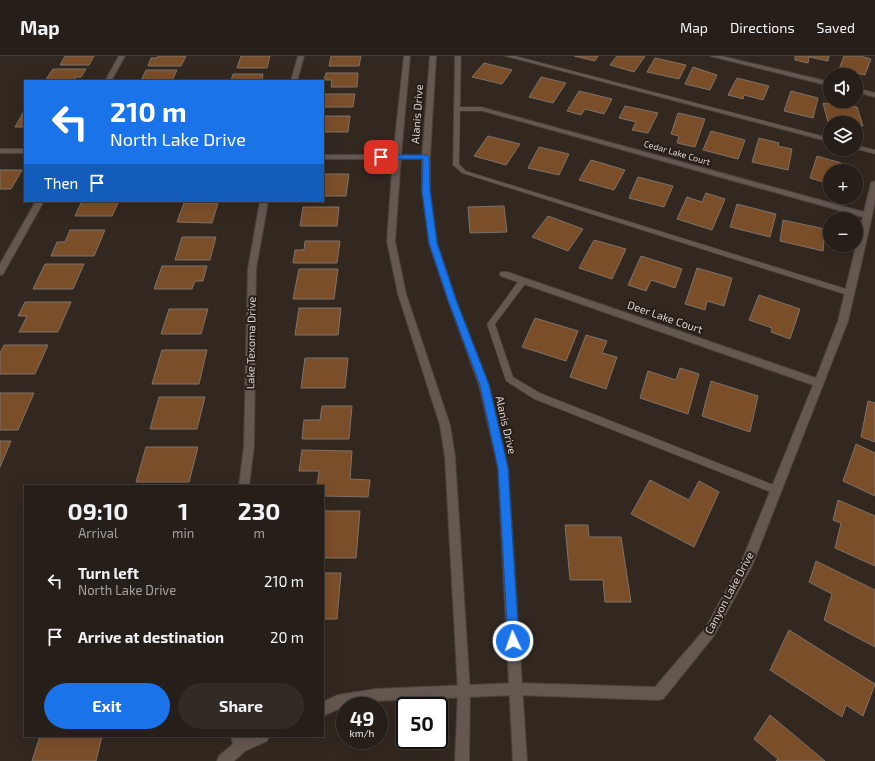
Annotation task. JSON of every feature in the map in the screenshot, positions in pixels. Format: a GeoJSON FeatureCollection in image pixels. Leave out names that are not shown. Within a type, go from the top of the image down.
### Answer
{"type":"FeatureCollection","features":[{"type":"Feature","properties":{"kind":"street"},"geometry":{"type":"LineString","coordinates":[[109,80],[122,56]]}},
{"type":"Feature","properties":{"kind":"street"},"geometry":{"type":"LineString","coordinates":[[294,80],[300,56]]}},
{"type":"Feature","properties":{"kind":"street","name":"Alanis Drive"},"geometry":{"type":"LineString","coordinates":[[408,56],[397,157],[391,241],[402,294],[445,425],[450,457],[464,692],[462,761]]}},
{"type":"Feature","properties":{"kind":"street","name":"Alanis Drive"},"geometry":{"type":"LineString","coordinates":[[433,56],[426,157],[426,191],[433,243],[452,300],[484,385],[503,468],[520,761]]}},
{"type":"Feature","properties":{"kind":"street"},"geometry":{"type":"LineString","coordinates":[[712,56],[823,82]]}},
{"type":"Feature","properties":{"kind":"street"},"geometry":{"type":"LineString","coordinates":[[863,92],[875,95]]}},
{"type":"Feature","properties":{"kind":"street","name":"Cedar Lake Court"},"geometry":{"type":"LineString","coordinates":[[482,109],[868,216]]}},
{"type":"Feature","properties":{"kind":"street"},"geometry":{"type":"LineString","coordinates":[[0,151],[24,151]]}},
{"type":"Feature","properties":{"kind":"street"},"geometry":{"type":"LineString","coordinates":[[324,157],[426,157]]}},
{"type":"Feature","properties":{"kind":"street","name":"Canyon Lake Drive"},"geometry":{"type":"LineString","coordinates":[[324,709],[338,702],[375,695],[516,689],[658,694],[709,633],[746,566],[843,321],[875,183]]}},
{"type":"Feature","properties":{"kind":"street"},"geometry":{"type":"LineString","coordinates":[[0,272],[39,202]]}},
{"type":"Feature","properties":{"kind":"street","name":"Lake Texoma Drive"},"geometry":{"type":"LineString","coordinates":[[244,485],[249,446],[252,269],[264,202]]}},
{"type":"Feature","properties":{"kind":"street","name":"Deer Lake Court"},"geometry":{"type":"LineString","coordinates":[[504,274],[819,383]]}},
{"type":"Feature","properties":{"kind":"street"},"geometry":{"type":"LineString","coordinates":[[224,761],[239,741],[257,737]]}},
{"type":"Feature","properties":{"kind":"lane"},"geometry":{"type":"LineString","coordinates":[[458,56],[456,165],[464,172],[850,293]]}},
{"type":"Feature","properties":{"kind":"lane"},"geometry":{"type":"LineString","coordinates":[[508,56],[823,138]]}},
{"type":"Feature","properties":{"kind":"lane"},"geometry":{"type":"LineString","coordinates":[[457,109],[482,109]]}},
{"type":"Feature","properties":{"kind":"lane"},"geometry":{"type":"LineString","coordinates":[[863,149],[875,152]]}},
{"type":"Feature","properties":{"kind":"lane"},"geometry":{"type":"LineString","coordinates":[[523,281],[491,324],[509,378],[537,396],[776,490]]}},
{"type":"Feature","properties":{"kind":"building"},"geometry":{"type":"Polygon","coordinates":[[[65,56],[94,56],[89,65],[60,65],[65,56]]]}},
{"type":"Feature","properties":{"kind":"building"},"geometry":{"type":"Polygon","coordinates":[[[158,56],[186,56],[181,66],[148,66],[151,58],[157,58],[158,56]]]}},
{"type":"Feature","properties":{"kind":"building"},"geometry":{"type":"Polygon","coordinates":[[[241,56],[270,56],[267,68],[237,68],[241,56]]]}},
{"type":"Feature","properties":{"kind":"building"},"geometry":{"type":"Polygon","coordinates":[[[331,56],[361,56],[359,66],[329,66],[331,56]]]}},
{"type":"Feature","properties":{"kind":"building"},"geometry":{"type":"Polygon","coordinates":[[[574,56],[598,56],[595,61],[574,56]]]}},
{"type":"Feature","properties":{"kind":"building"},"geometry":{"type":"Polygon","coordinates":[[[617,56],[645,56],[634,72],[610,65],[617,56]]]}},
{"type":"Feature","properties":{"kind":"building"},"geometry":{"type":"Polygon","coordinates":[[[795,56],[829,56],[828,61],[809,57],[808,63],[795,60],[795,56]]]}},
{"type":"Feature","properties":{"kind":"building"},"geometry":{"type":"Polygon","coordinates":[[[844,56],[860,56],[871,59],[865,75],[863,75],[863,68],[839,68],[844,56]]]}},
{"type":"Feature","properties":{"kind":"building"},"geometry":{"type":"Polygon","coordinates":[[[655,58],[686,65],[679,79],[647,72],[655,58]]]}},
{"type":"Feature","properties":{"kind":"building"},"geometry":{"type":"Polygon","coordinates":[[[484,63],[512,70],[502,84],[472,77],[484,63]]]}},
{"type":"Feature","properties":{"kind":"building"},"geometry":{"type":"Polygon","coordinates":[[[693,67],[717,75],[710,90],[685,84],[693,67]]]}},
{"type":"Feature","properties":{"kind":"building"},"geometry":{"type":"Polygon","coordinates":[[[53,69],[86,69],[81,77],[76,77],[74,80],[46,80],[53,69]]]}},
{"type":"Feature","properties":{"kind":"building"},"geometry":{"type":"Polygon","coordinates":[[[146,70],[177,70],[172,80],[141,80],[146,70]]]}},
{"type":"Feature","properties":{"kind":"building"},"geometry":{"type":"Polygon","coordinates":[[[326,73],[358,73],[357,87],[331,87],[332,80],[324,80],[326,73]]]}},
{"type":"Feature","properties":{"kind":"building"},"geometry":{"type":"Polygon","coordinates":[[[233,74],[263,74],[262,80],[231,80],[233,74]]]}},
{"type":"Feature","properties":{"kind":"building"},"geometry":{"type":"Polygon","coordinates":[[[541,77],[566,83],[553,103],[529,97],[541,77]]]}},
{"type":"Feature","properties":{"kind":"building"},"geometry":{"type":"Polygon","coordinates":[[[737,78],[769,86],[763,100],[744,95],[743,99],[728,95],[737,78]]]}},
{"type":"Feature","properties":{"kind":"building"},"geometry":{"type":"Polygon","coordinates":[[[579,91],[612,99],[604,114],[585,109],[581,115],[567,111],[579,91]]]}},
{"type":"Feature","properties":{"kind":"building"},"geometry":{"type":"Polygon","coordinates":[[[791,91],[818,98],[813,118],[784,111],[791,91]]]}},
{"type":"Feature","properties":{"kind":"building"},"geometry":{"type":"Polygon","coordinates":[[[325,94],[355,94],[353,107],[324,107],[325,94]]]}},
{"type":"Feature","properties":{"kind":"building"},"geometry":{"type":"Polygon","coordinates":[[[625,106],[658,113],[648,133],[632,130],[636,122],[619,118],[625,106]]]}},
{"type":"Feature","properties":{"kind":"building"},"geometry":{"type":"Polygon","coordinates":[[[824,108],[857,108],[860,116],[826,116],[824,108]]]}},
{"type":"Feature","properties":{"kind":"building"},"geometry":{"type":"Polygon","coordinates":[[[24,111],[24,127],[15,127],[24,111]]]}},
{"type":"Feature","properties":{"kind":"building"},"geometry":{"type":"Polygon","coordinates":[[[678,113],[705,119],[695,147],[677,143],[679,136],[671,134],[678,113]]]}},
{"type":"Feature","properties":{"kind":"building"},"geometry":{"type":"Polygon","coordinates":[[[324,116],[350,116],[348,132],[324,132],[324,116]]]}},
{"type":"Feature","properties":{"kind":"building"},"geometry":{"type":"Polygon","coordinates":[[[711,131],[745,140],[738,159],[703,150],[711,131]]]}},
{"type":"Feature","properties":{"kind":"building"},"geometry":{"type":"Polygon","coordinates":[[[488,136],[520,144],[506,165],[474,156],[488,136]]]}},
{"type":"Feature","properties":{"kind":"building"},"geometry":{"type":"Polygon","coordinates":[[[759,138],[779,143],[778,146],[792,149],[788,170],[752,162],[759,138]]]}},
{"type":"Feature","properties":{"kind":"building"},"geometry":{"type":"Polygon","coordinates":[[[539,147],[569,154],[559,175],[528,168],[539,147]]]}},
{"type":"Feature","properties":{"kind":"building"},"geometry":{"type":"Polygon","coordinates":[[[817,156],[845,164],[823,164],[823,182],[810,178],[817,156]]]}},
{"type":"Feature","properties":{"kind":"building"},"geometry":{"type":"Polygon","coordinates":[[[591,160],[625,170],[614,190],[579,180],[591,160]]]}},
{"type":"Feature","properties":{"kind":"building"},"geometry":{"type":"Polygon","coordinates":[[[0,170],[22,170],[11,189],[0,189],[0,170]]]}},
{"type":"Feature","properties":{"kind":"building"},"geometry":{"type":"Polygon","coordinates":[[[324,174],[349,174],[346,196],[324,196],[324,174]]]}},
{"type":"Feature","properties":{"kind":"building"},"geometry":{"type":"Polygon","coordinates":[[[638,177],[673,186],[664,207],[629,198],[638,177]]]}},
{"type":"Feature","properties":{"kind":"building"},"geometry":{"type":"Polygon","coordinates":[[[706,193],[725,199],[712,230],[677,219],[687,197],[702,202],[706,193]]]}},
{"type":"Feature","properties":{"kind":"building"},"geometry":{"type":"Polygon","coordinates":[[[82,202],[119,202],[112,216],[75,216],[82,202]]]}},
{"type":"Feature","properties":{"kind":"building"},"geometry":{"type":"Polygon","coordinates":[[[184,203],[218,203],[212,223],[177,222],[184,203]]]}},
{"type":"Feature","properties":{"kind":"building"},"geometry":{"type":"Polygon","coordinates":[[[737,204],[776,214],[770,237],[730,227],[737,204]]]}},
{"type":"Feature","properties":{"kind":"building"},"geometry":{"type":"Polygon","coordinates":[[[504,206],[507,232],[470,233],[468,207],[504,206]]]}},
{"type":"Feature","properties":{"kind":"building"},"geometry":{"type":"Polygon","coordinates":[[[303,207],[339,207],[337,226],[300,226],[303,207]]]}},
{"type":"Feature","properties":{"kind":"building"},"geometry":{"type":"Polygon","coordinates":[[[548,216],[583,229],[568,251],[532,237],[548,216]]]}},
{"type":"Feature","properties":{"kind":"building"},"geometry":{"type":"Polygon","coordinates":[[[783,220],[823,229],[823,251],[780,241],[783,220]]]}},
{"type":"Feature","properties":{"kind":"building"},"geometry":{"type":"Polygon","coordinates":[[[70,230],[105,230],[94,256],[51,256],[57,242],[65,242],[70,230]]]}},
{"type":"Feature","properties":{"kind":"building"},"geometry":{"type":"Polygon","coordinates":[[[182,237],[216,237],[210,260],[175,260],[182,237]]]}},
{"type":"Feature","properties":{"kind":"building"},"geometry":{"type":"Polygon","coordinates":[[[594,240],[626,249],[612,279],[579,268],[594,240]]]}},
{"type":"Feature","properties":{"kind":"building"},"geometry":{"type":"Polygon","coordinates":[[[305,241],[340,241],[337,263],[293,263],[295,250],[304,250],[305,241]]]}},
{"type":"Feature","properties":{"kind":"building"},"geometry":{"type":"Polygon","coordinates":[[[641,256],[682,269],[675,288],[651,280],[646,291],[628,285],[641,256]]]}},
{"type":"Feature","properties":{"kind":"building"},"geometry":{"type":"Polygon","coordinates":[[[45,264],[84,264],[73,289],[33,289],[45,264]]]}},
{"type":"Feature","properties":{"kind":"building"},"geometry":{"type":"Polygon","coordinates":[[[162,266],[207,266],[203,281],[195,281],[192,289],[154,289],[162,266]]]}},
{"type":"Feature","properties":{"kind":"building"},"geometry":{"type":"Polygon","coordinates":[[[697,268],[732,278],[724,306],[707,301],[705,310],[685,304],[697,268]]]}},
{"type":"Feature","properties":{"kind":"building"},"geometry":{"type":"Polygon","coordinates":[[[299,269],[338,269],[334,299],[293,299],[299,269]]]}},
{"type":"Feature","properties":{"kind":"building"},"geometry":{"type":"Polygon","coordinates":[[[759,295],[800,309],[790,339],[771,332],[772,328],[749,320],[759,295]]]}},
{"type":"Feature","properties":{"kind":"building"},"geometry":{"type":"Polygon","coordinates":[[[25,302],[71,302],[58,332],[19,332],[27,316],[18,316],[25,302]]]}},
{"type":"Feature","properties":{"kind":"building"},"geometry":{"type":"Polygon","coordinates":[[[299,308],[341,308],[338,335],[295,335],[299,308]]]}},
{"type":"Feature","properties":{"kind":"building"},"geometry":{"type":"Polygon","coordinates":[[[169,309],[208,309],[201,334],[161,334],[169,309]]]}},
{"type":"Feature","properties":{"kind":"building"},"geometry":{"type":"Polygon","coordinates":[[[535,318],[578,331],[566,361],[522,347],[535,318]]]}},
{"type":"Feature","properties":{"kind":"building"},"geometry":{"type":"Polygon","coordinates":[[[586,335],[607,341],[602,353],[617,357],[606,389],[570,377],[586,335]]]}},
{"type":"Feature","properties":{"kind":"building"},"geometry":{"type":"Polygon","coordinates":[[[4,345],[48,345],[35,374],[0,374],[0,353],[4,345]]]}},
{"type":"Feature","properties":{"kind":"building"},"geometry":{"type":"Polygon","coordinates":[[[162,350],[207,350],[199,384],[152,384],[162,350]]]}},
{"type":"Feature","properties":{"kind":"building"},"geometry":{"type":"Polygon","coordinates":[[[305,358],[348,358],[345,388],[301,388],[305,358]]]}},
{"type":"Feature","properties":{"kind":"building"},"geometry":{"type":"Polygon","coordinates":[[[680,368],[699,374],[688,414],[640,398],[648,371],[676,380],[680,368]]]}},
{"type":"Feature","properties":{"kind":"building"},"geometry":{"type":"Polygon","coordinates":[[[711,381],[758,396],[750,432],[702,416],[711,381]]]}},
{"type":"Feature","properties":{"kind":"building"},"geometry":{"type":"Polygon","coordinates":[[[0,393],[34,393],[18,430],[0,430],[0,393]]]}},
{"type":"Feature","properties":{"kind":"building"},"geometry":{"type":"Polygon","coordinates":[[[159,397],[205,397],[197,429],[150,429],[159,397]]]}},
{"type":"Feature","properties":{"kind":"building"},"geometry":{"type":"Polygon","coordinates":[[[868,401],[875,403],[875,442],[861,437],[868,401]]]}},
{"type":"Feature","properties":{"kind":"building"},"geometry":{"type":"Polygon","coordinates":[[[322,406],[352,406],[349,439],[302,439],[304,420],[320,420],[322,406]]]}},
{"type":"Feature","properties":{"kind":"building"},"geometry":{"type":"Polygon","coordinates":[[[0,441],[11,441],[0,467],[0,441]]]}},
{"type":"Feature","properties":{"kind":"building"},"geometry":{"type":"Polygon","coordinates":[[[856,444],[875,453],[875,496],[843,481],[856,444]]]}},
{"type":"Feature","properties":{"kind":"building"},"geometry":{"type":"Polygon","coordinates":[[[146,447],[198,447],[189,482],[136,482],[146,447]]]}},
{"type":"Feature","properties":{"kind":"building"},"geometry":{"type":"Polygon","coordinates":[[[302,450],[352,451],[350,479],[370,480],[368,497],[324,496],[324,485],[317,485],[319,471],[299,471],[302,450]]]}},
{"type":"Feature","properties":{"kind":"building"},"geometry":{"type":"Polygon","coordinates":[[[650,480],[689,500],[699,481],[719,492],[694,547],[631,514],[650,480]]]}},
{"type":"Feature","properties":{"kind":"building"},"geometry":{"type":"Polygon","coordinates":[[[838,500],[875,516],[875,566],[835,548],[841,523],[833,520],[838,500]]]}},
{"type":"Feature","properties":{"kind":"building"},"geometry":{"type":"Polygon","coordinates":[[[324,511],[360,511],[356,558],[324,558],[324,511]]]}},
{"type":"Feature","properties":{"kind":"building"},"geometry":{"type":"Polygon","coordinates":[[[565,525],[588,525],[589,537],[621,537],[631,602],[605,602],[603,580],[570,580],[565,525]]]}},
{"type":"Feature","properties":{"kind":"building"},"geometry":{"type":"Polygon","coordinates":[[[816,561],[875,590],[875,647],[824,620],[832,594],[809,582],[816,561]]]}},
{"type":"Feature","properties":{"kind":"building"},"geometry":{"type":"Polygon","coordinates":[[[324,573],[341,573],[337,619],[324,619],[324,573]]]}},
{"type":"Feature","properties":{"kind":"building"},"geometry":{"type":"Polygon","coordinates":[[[789,630],[875,684],[863,716],[846,705],[842,717],[770,670],[789,630]]]}},
{"type":"Feature","properties":{"kind":"building"},"geometry":{"type":"Polygon","coordinates":[[[770,715],[825,761],[776,761],[778,759],[754,739],[770,715]]]}},
{"type":"Feature","properties":{"kind":"building"},"geometry":{"type":"Polygon","coordinates":[[[40,737],[102,737],[96,761],[32,761],[40,737]]]}},
{"type":"Feature","properties":{"kind":"route"},"geometry":{"type":"LineString","coordinates":[[381,157],[426,157],[426,191],[433,243],[452,300],[484,385],[503,468],[513,641]]}}]}
